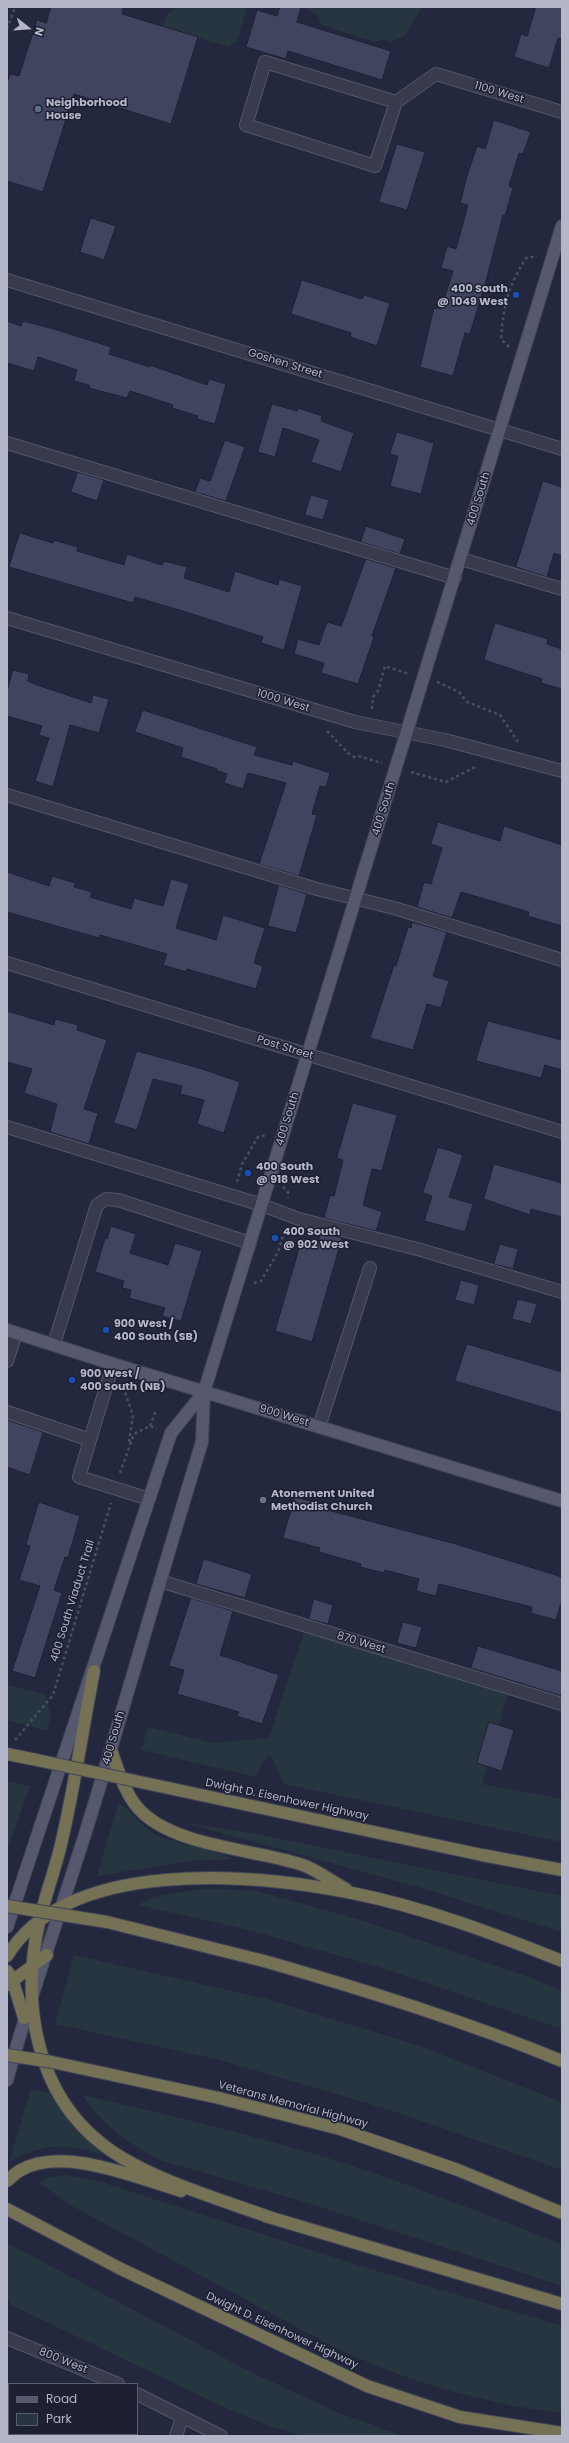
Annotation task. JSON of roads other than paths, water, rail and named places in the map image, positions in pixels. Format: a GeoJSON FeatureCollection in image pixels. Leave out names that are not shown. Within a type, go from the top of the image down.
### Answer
{"type":"FeatureCollection","features":[{"type":"Feature","properties":{"kind":"highway"},"geometry":{"type":"LineString","coordinates":[[94,1671],[62,1841],[39,1923],[33,1966],[31,2002],[37,2040],[54,2083],[71,2112],[102,2144],[127,2160],[154,2173],[272,2218]]}},
{"type":"Feature","properties":{"kind":"highway","name":"Dwight D. Eisenhower Highway"},"geometry":{"type":"LineString","coordinates":[[10,1748],[482,1855],[562,1870]]}},
{"type":"Feature","properties":{"kind":"highway"},"geometry":{"type":"LineString","coordinates":[[111,1750],[125,1787],[137,1806],[156,1824],[174,1832],[208,1842],[302,1865],[352,1893]]}},
{"type":"Feature","properties":{"kind":"highway"},"geometry":{"type":"LineString","coordinates":[[7,1956],[21,1937],[62,1907],[101,1891],[140,1883],[182,1878],[254,1880],[352,1893],[402,1905],[476,1929],[562,1961]]}},
{"type":"Feature","properties":{"kind":"highway"},"geometry":{"type":"LineString","coordinates":[[7,1906],[107,1922],[264,1961],[380,1994],[488,2030],[562,2061]]}},
{"type":"Feature","properties":{"kind":"highway"},"geometry":{"type":"LineString","coordinates":[[24,2018],[9,1979],[33,1966],[47,1955]]}},
{"type":"Feature","properties":{"kind":"highway","name":"Veterans Memorial Highway"},"geometry":{"type":"LineString","coordinates":[[7,2055],[52,2062],[219,2098],[340,2129],[458,2170],[562,2213]]}},
{"type":"Feature","properties":{"kind":"highway"},"geometry":{"type":"LineString","coordinates":[[7,2182],[19,2171],[33,2166],[71,2162],[91,2165],[562,2304]]}},
{"type":"Feature","properties":{"kind":"highway","name":"Dwight D. Eisenhower Highway"},"geometry":{"type":"LineString","coordinates":[[7,2209],[119,2268],[367,2386],[460,2416],[562,2434]]}},
{"type":"Feature","properties":{"kind":"main road","name":"400 South"},"geometry":{"type":"LineString","coordinates":[[7,2080],[24,2018],[47,1955],[111,1750],[202,1442],[204,1392],[562,226]]}},
{"type":"Feature","properties":{"kind":"main road","name":"900 West"},"geometry":{"type":"LineString","coordinates":[[11,1331],[116,1365],[562,1501]]}},
{"type":"Feature","properties":{"kind":"main road","name":"400 South"},"geometry":{"type":"LineString","coordinates":[[7,1927],[94,1671],[171,1433],[204,1392]]}},
{"type":"Feature","properties":{"kind":"street"},"geometry":{"type":"LineString","coordinates":[[265,62],[396,102],[375,166],[246,124],[265,62]]}},
{"type":"Feature","properties":{"kind":"street","name":"1100 West"},"geometry":{"type":"LineString","coordinates":[[396,102],[436,74],[562,112]]}},
{"type":"Feature","properties":{"kind":"street","name":"Goshen Street"},"geometry":{"type":"LineString","coordinates":[[7,280],[562,449]]}},
{"type":"Feature","properties":{"kind":"street"},"geometry":{"type":"LineString","coordinates":[[7,443],[455,578]]}},
{"type":"Feature","properties":{"kind":"street"},"geometry":{"type":"LineString","coordinates":[[461,558],[562,589]]}},
{"type":"Feature","properties":{"kind":"street","name":"1000 West"},"geometry":{"type":"LineString","coordinates":[[7,618],[306,708],[407,733],[445,740],[562,771]]}},
{"type":"Feature","properties":{"kind":"street"},"geometry":{"type":"LineString","coordinates":[[7,795],[317,889],[356,899],[562,960]]}},
{"type":"Feature","properties":{"kind":"street","name":"Post Street"},"geometry":{"type":"LineString","coordinates":[[7,963],[562,1132]]}},
{"type":"Feature","properties":{"kind":"street"},"geometry":{"type":"LineString","coordinates":[[7,1127],[262,1205],[287,1215],[421,1250],[562,1292]]}},
{"type":"Feature","properties":{"kind":"street"},"geometry":{"type":"LineString","coordinates":[[54,1344],[97,1205],[106,1199],[118,1200],[250,1243]]}},
{"type":"Feature","properties":{"kind":"street"},"geometry":{"type":"LineString","coordinates":[[319,1427],[370,1268]]}},
{"type":"Feature","properties":{"kind":"street"},"geometry":{"type":"LineString","coordinates":[[7,1361],[11,1331]]}},
{"type":"Feature","properties":{"kind":"street"},"geometry":{"type":"LineString","coordinates":[[116,1365],[90,1440],[79,1478],[115,1488],[149,1500]]}},
{"type":"Feature","properties":{"kind":"street"},"geometry":{"type":"LineString","coordinates":[[7,1412],[90,1440]]}},
{"type":"Feature","properties":{"kind":"street","name":"870 West"},"geometry":{"type":"LineString","coordinates":[[160,1581],[562,1704]]}},
{"type":"Feature","properties":{"kind":"street","name":"800 West"},"geometry":{"type":"LineString","coordinates":[[7,2338],[116,2383]]}},
{"type":"Feature","properties":{"kind":"street"},"geometry":{"type":"LineString","coordinates":[[138,2395],[182,2418],[221,2436]]}},
{"type":"Feature","properties":{"kind":"street"},"geometry":{"type":"LineString","coordinates":[[176,2436],[182,2418]]}},
{"type":"Feature","properties":{"kind":"place","name":"Neighborhood House"},"geometry":{"type":"Point","coordinates":[38,109]}},
{"type":"Feature","properties":{"kind":"place","name":"400 South @ 1049 West"},"geometry":{"type":"Point","coordinates":[516,295]}},
{"type":"Feature","properties":{"kind":"place","name":"400 South @ 918 West"},"geometry":{"type":"Point","coordinates":[248,1173]}},
{"type":"Feature","properties":{"kind":"place","name":"400 South @ 902 West"},"geometry":{"type":"Point","coordinates":[275,1238]}},
{"type":"Feature","properties":{"kind":"place","name":"900 West / 400 South (SB)"},"geometry":{"type":"Point","coordinates":[106,1330]}},
{"type":"Feature","properties":{"kind":"place","name":"900 West / 400 South (NB)"},"geometry":{"type":"Point","coordinates":[72,1380]}},
{"type":"Feature","properties":{"kind":"place","name":"Atonement United Methodist Church"},"geometry":{"type":"Point","coordinates":[263,1500]}}]}
